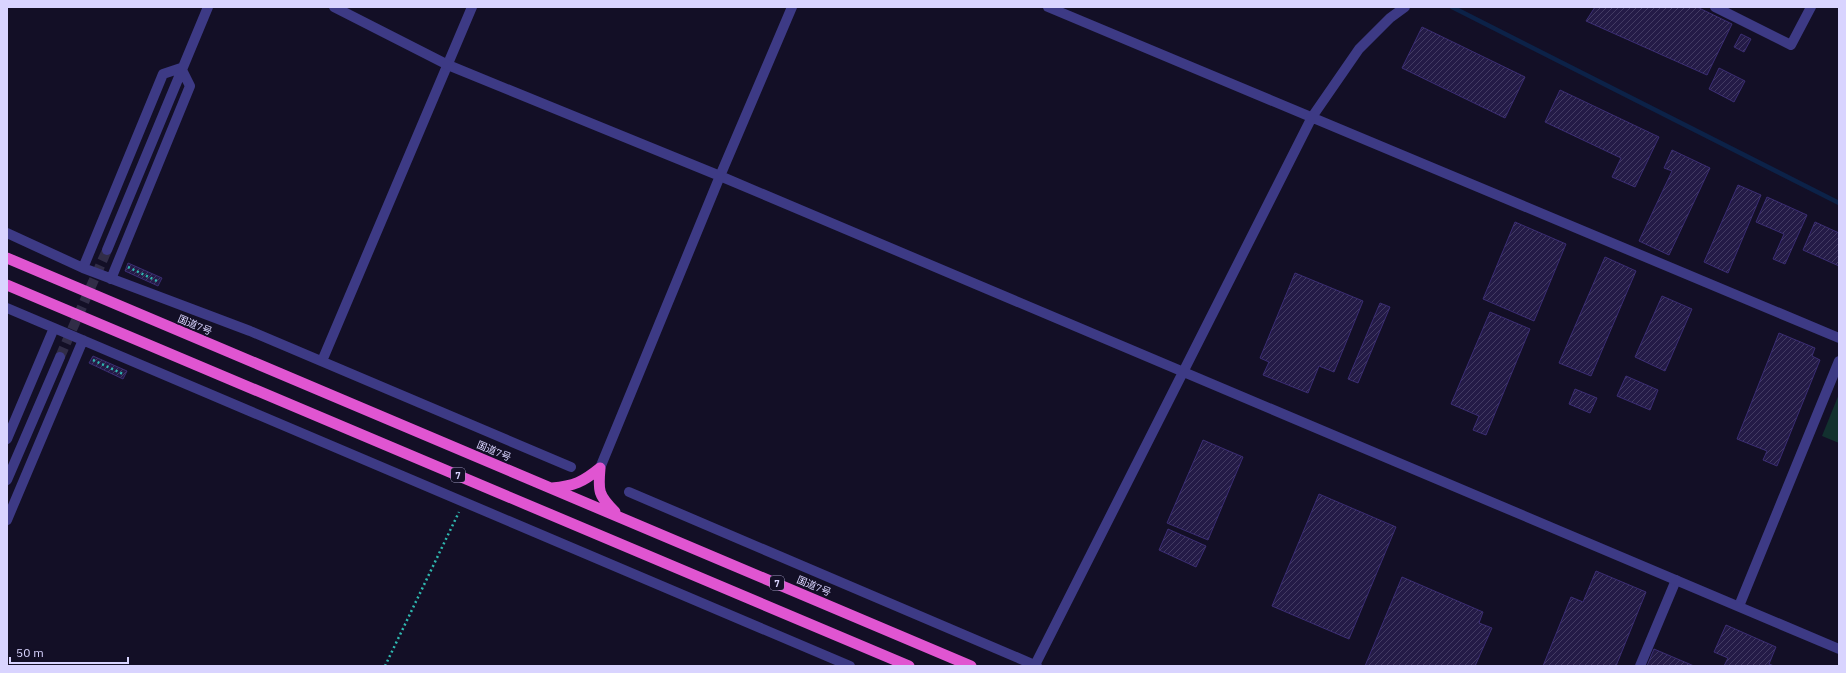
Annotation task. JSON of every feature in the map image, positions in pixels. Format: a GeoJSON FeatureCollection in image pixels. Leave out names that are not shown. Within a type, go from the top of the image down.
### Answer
{"type":"FeatureCollection","features":[{"type":"Feature","properties":{"kind":"highway","name":"国道7号"},"geometry":{"type":"LineString","coordinates":[[7,258],[971,666]]}},
{"type":"Feature","properties":{"kind":"highway","name":"7"},"geometry":{"type":"LineString","coordinates":[[7,285],[909,666]]}},
{"type":"Feature","properties":{"kind":"highway"},"geometry":{"type":"LineString","coordinates":[[550,488],[570,486],[584,481],[600,468]]}},
{"type":"Feature","properties":{"kind":"highway"},"geometry":{"type":"LineString","coordinates":[[600,468],[598,489],[604,501],[619,516]]}},
{"type":"Feature","properties":{"kind":"street"},"geometry":{"type":"LineString","coordinates":[[107,250],[181,68],[208,7]]}},
{"type":"Feature","properties":{"kind":"street"},"geometry":{"type":"LineString","coordinates":[[334,7],[448,65],[720,176],[1839,649]]}},
{"type":"Feature","properties":{"kind":"street"},"geometry":{"type":"LineString","coordinates":[[322,361],[472,7]]}},
{"type":"Feature","properties":{"kind":"street"},"geometry":{"type":"LineString","coordinates":[[600,468],[720,176],[792,7]]}},
{"type":"Feature","properties":{"kind":"street"},"geometry":{"type":"LineString","coordinates":[[1048,7],[1839,338]]}},
{"type":"Feature","properties":{"kind":"street"},"geometry":{"type":"LineString","coordinates":[[629,492],[1036,666],[1312,117],[1359,49],[1390,18],[1405,7]]}},
{"type":"Feature","properties":{"kind":"street"},"geometry":{"type":"LineString","coordinates":[[1715,7],[1791,45],[1811,7]]}},
{"type":"Feature","properties":{"kind":"street"},"geometry":{"type":"LineString","coordinates":[[83,268],[163,74],[181,68]]}},
{"type":"Feature","properties":{"kind":"street"},"geometry":{"type":"LineString","coordinates":[[111,279],[190,86],[181,68]]}},
{"type":"Feature","properties":{"kind":"street"},"geometry":{"type":"LineString","coordinates":[[7,233],[83,268],[250,331],[571,467]]}},
{"type":"Feature","properties":{"kind":"street"},"geometry":{"type":"LineString","coordinates":[[7,308],[463,503],[850,666]]}},
{"type":"Feature","properties":{"kind":"street"},"geometry":{"type":"LineString","coordinates":[[7,439],[54,328]]}},
{"type":"Feature","properties":{"kind":"street"},"geometry":{"type":"LineString","coordinates":[[7,520],[83,340]]}},
{"type":"Feature","properties":{"kind":"street"},"geometry":{"type":"LineString","coordinates":[[7,480],[60,357]]}},
{"type":"Feature","properties":{"kind":"street"},"geometry":{"type":"LineString","coordinates":[[1739,606],[1839,361]]}},
{"type":"Feature","properties":{"kind":"street"},"geometry":{"type":"LineString","coordinates":[[1640,666],[1676,580]]}},
{"type":"Feature","properties":{"kind":"path"},"geometry":{"type":"LineString","coordinates":[[128,267],[157,280]]}},
{"type":"Feature","properties":{"kind":"path"},"geometry":{"type":"LineString","coordinates":[[93,360],[123,374]]}},
{"type":"Feature","properties":{"kind":"path"},"geometry":{"type":"LineString","coordinates":[[385,666],[463,503]]}},
{"type":"Feature","properties":{"kind":"green space"},"geometry":{"type":"Polygon","coordinates":[[[1839,394],[1839,443],[1822,436],[1839,394]]]}},
{"type":"Feature","properties":{"kind":"building"},"geometry":{"type":"Polygon","coordinates":[[[1595,7],[1697,7],[1732,24],[1707,75],[1586,21],[1595,7]]]}},
{"type":"Feature","properties":{"kind":"building"},"geometry":{"type":"Polygon","coordinates":[[[1422,27],[1525,77],[1505,118],[1402,68],[1422,27]]]}},
{"type":"Feature","properties":{"kind":"building"},"geometry":{"type":"Polygon","coordinates":[[[1741,34],[1751,39],[1744,52],[1734,47],[1741,34]]]}},
{"type":"Feature","properties":{"kind":"building"},"geometry":{"type":"Polygon","coordinates":[[[1719,68],[1745,81],[1734,102],[1709,89],[1719,68]]]}},
{"type":"Feature","properties":{"kind":"building"},"geometry":{"type":"Polygon","coordinates":[[[1560,90],[1659,137],[1635,187],[1612,177],[1621,158],[1545,122],[1560,90]]]}},
{"type":"Feature","properties":{"kind":"building"},"geometry":{"type":"Polygon","coordinates":[[[1672,150],[1710,168],[1669,255],[1639,241],[1672,171],[1664,168],[1672,150]]]}},
{"type":"Feature","properties":{"kind":"building"},"geometry":{"type":"Polygon","coordinates":[[[1738,185],[1761,195],[1728,273],[1704,262],[1738,185]]]}},
{"type":"Feature","properties":{"kind":"building"},"geometry":{"type":"Polygon","coordinates":[[[1767,197],[1807,215],[1785,264],[1773,259],[1784,234],[1756,222],[1767,197]]]}},
{"type":"Feature","properties":{"kind":"building"},"geometry":{"type":"Polygon","coordinates":[[[1515,222],[1566,244],[1534,321],[1483,299],[1515,222]]]}},
{"type":"Feature","properties":{"kind":"building"},"geometry":{"type":"Polygon","coordinates":[[[1815,222],[1839,233],[1839,266],[1803,250],[1815,222]]]}},
{"type":"Feature","properties":{"kind":"building"},"geometry":{"type":"Polygon","coordinates":[[[1605,257],[1636,271],[1591,376],[1559,363],[1605,257]]]}},
{"type":"Feature","properties":{"kind":"building"},"geometry":{"type":"Polygon","coordinates":[[[128,263],[162,278],[158,286],[125,271],[128,263]]]}},
{"type":"Feature","properties":{"kind":"building"},"geometry":{"type":"Polygon","coordinates":[[[1295,273],[1363,301],[1334,372],[1319,366],[1308,393],[1263,375],[1269,362],[1260,358],[1295,273]]]}},
{"type":"Feature","properties":{"kind":"building"},"geometry":{"type":"Polygon","coordinates":[[[1662,296],[1692,309],[1665,371],[1635,357],[1662,296]]]}},
{"type":"Feature","properties":{"kind":"building"},"geometry":{"type":"Polygon","coordinates":[[[1380,303],[1390,307],[1358,383],[1348,379],[1380,303]]]}},
{"type":"Feature","properties":{"kind":"building"},"geometry":{"type":"Polygon","coordinates":[[[1490,312],[1530,329],[1486,435],[1473,430],[1479,416],[1451,404],[1490,312]]]}},
{"type":"Feature","properties":{"kind":"building"},"geometry":{"type":"Polygon","coordinates":[[[1779,333],[1815,348],[1812,356],[1820,360],[1777,466],[1763,460],[1767,451],[1737,439],[1779,333]]]}},
{"type":"Feature","properties":{"kind":"building"},"geometry":{"type":"Polygon","coordinates":[[[93,356],[127,371],[123,379],[89,363],[93,356]]]}},
{"type":"Feature","properties":{"kind":"building"},"geometry":{"type":"Polygon","coordinates":[[[1626,376],[1658,390],[1650,410],[1617,396],[1626,376]]]}},
{"type":"Feature","properties":{"kind":"building"},"geometry":{"type":"Polygon","coordinates":[[[1575,389],[1597,398],[1590,413],[1569,404],[1575,389]]]}},
{"type":"Feature","properties":{"kind":"building"},"geometry":{"type":"Polygon","coordinates":[[[1203,440],[1243,457],[1208,540],[1167,523],[1203,440]]]}},
{"type":"Feature","properties":{"kind":"building"},"geometry":{"type":"Polygon","coordinates":[[[1319,494],[1396,527],[1349,639],[1272,606],[1319,494]]]}},
{"type":"Feature","properties":{"kind":"building"},"geometry":{"type":"Polygon","coordinates":[[[1168,529],[1206,546],[1196,567],[1159,550],[1168,529]]]}},
{"type":"Feature","properties":{"kind":"building"},"geometry":{"type":"Polygon","coordinates":[[[1596,571],[1646,592],[1616,666],[1543,666],[1571,597],[1583,602],[1596,571]]]}},
{"type":"Feature","properties":{"kind":"building"},"geometry":{"type":"Polygon","coordinates":[[[1402,577],[1483,612],[1479,623],[1492,628],[1475,666],[1365,666],[1402,577]]]}},
{"type":"Feature","properties":{"kind":"building"},"geometry":{"type":"Polygon","coordinates":[[[1726,625],[1776,647],[1769,664],[1774,666],[1724,666],[1728,658],[1714,652],[1726,625]]]}},
{"type":"Feature","properties":{"kind":"building"},"geometry":{"type":"Polygon","coordinates":[[[1654,649],[1694,666],[1647,666],[1654,649]]]}},
{"type":"Feature","properties":{"kind":"waterway"},"geometry":{"type":"LineString","coordinates":[[1452,7],[1839,203]]}},
{"type":"Feature","properties":{"kind":"tunnel"},"geometry":{"type":"LineString","coordinates":[[60,357],[107,250]]}}]}
